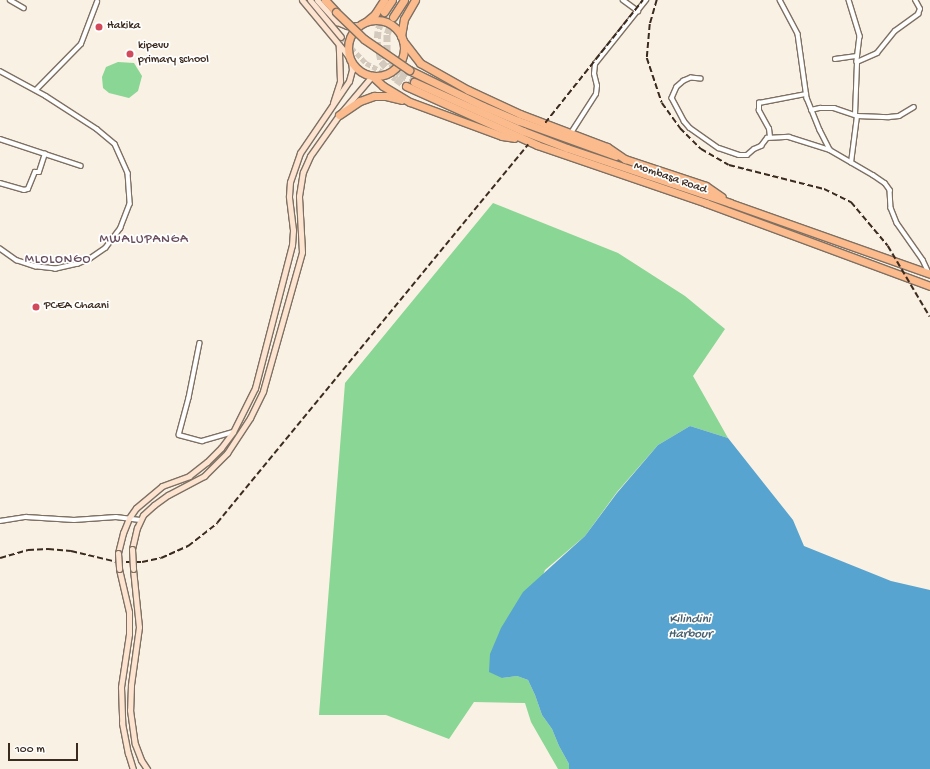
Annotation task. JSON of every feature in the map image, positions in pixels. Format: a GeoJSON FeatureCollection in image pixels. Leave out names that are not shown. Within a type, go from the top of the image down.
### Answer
{"type":"FeatureCollection","features":[{"type":"Feature","properties":{"kind":"highway"},"geometry":{"type":"LineString","coordinates":[[325,0],[358,34],[409,70],[483,106],[519,121],[706,186],[730,202]]}},
{"type":"Feature","properties":{"kind":"highway"},"geometry":{"type":"LineString","coordinates":[[384,0],[375,14],[352,34],[349,42],[351,60],[356,68],[372,76],[383,86],[410,102]]}},
{"type":"Feature","properties":{"kind":"highway"},"geometry":{"type":"LineString","coordinates":[[384,12],[392,0]]}},
{"type":"Feature","properties":{"kind":"highway"},"geometry":{"type":"LineString","coordinates":[[393,17],[404,0]]}},
{"type":"Feature","properties":{"kind":"highway"},"geometry":{"type":"LineString","coordinates":[[372,76],[382,76],[398,67],[404,54],[402,38],[404,20],[415,0]]}},
{"type":"Feature","properties":{"kind":"highway"},"geometry":{"type":"LineString","coordinates":[[362,24],[378,20],[386,22],[395,28],[420,63],[448,80],[520,114],[607,147],[625,159]]}},
{"type":"Feature","properties":{"kind":"highway","name":"Mombasa Road"},"geometry":{"type":"LineString","coordinates":[[414,82],[545,139],[730,202],[930,274]]}},
{"type":"Feature","properties":{"kind":"highway","name":"Mombasa Road"},"geometry":{"type":"LineString","coordinates":[[406,86],[520,138],[713,206],[930,286]]}},
{"type":"Feature","properties":{"kind":"highway"},"geometry":{"type":"LineString","coordinates":[[339,115],[360,101],[374,96],[386,96],[410,102],[502,136],[520,138]]}},
{"type":"Feature","properties":{"kind":"main road"},"geometry":{"type":"LineString","coordinates":[[134,769],[128,753],[122,723],[121,687],[129,634],[129,612],[119,570],[118,552],[123,534],[129,518],[136,508],[162,486],[189,476],[207,462],[221,448],[233,432],[255,388],[292,245],[293,230],[289,196],[290,182],[300,153],[349,81],[352,70],[351,60],[302,0]]}},
{"type":"Feature","properties":{"kind":"main road"},"geometry":{"type":"LineString","coordinates":[[310,0],[341,37]]}},
{"type":"Feature","properties":{"kind":"main road"},"geometry":{"type":"LineString","coordinates":[[317,0],[337,22],[348,26],[362,24]]}},
{"type":"Feature","properties":{"kind":"main road"},"geometry":{"type":"LineString","coordinates":[[332,106],[340,81],[339,45]]}},
{"type":"Feature","properties":{"kind":"main road"},"geometry":{"type":"LineString","coordinates":[[147,769],[141,760],[135,744],[130,710],[131,685],[139,627],[132,549],[140,520],[154,505],[204,476],[227,453],[250,418],[263,391],[302,252],[300,196],[303,172],[310,156],[339,115],[372,76]]}},
{"type":"Feature","properties":{"kind":"street"},"geometry":{"type":"LineString","coordinates":[[10,0],[24,8]]}},
{"type":"Feature","properties":{"kind":"street"},"geometry":{"type":"LineString","coordinates":[[18,4],[20,0]]}},
{"type":"Feature","properties":{"kind":"street"},"geometry":{"type":"LineString","coordinates":[[623,0],[638,10]]}},
{"type":"Feature","properties":{"kind":"street"},"geometry":{"type":"LineString","coordinates":[[571,133],[596,94],[597,86],[594,74],[595,64],[646,0]]}},
{"type":"Feature","properties":{"kind":"street"},"geometry":{"type":"LineString","coordinates":[[780,0],[799,38],[806,94],[811,110],[830,150]]}},
{"type":"Feature","properties":{"kind":"street"},"geometry":{"type":"LineString","coordinates":[[849,0],[860,36],[857,56],[856,115],[851,163]]}},
{"type":"Feature","properties":{"kind":"street"},"geometry":{"type":"LineString","coordinates":[[857,62],[877,53],[895,31],[918,14],[920,9],[915,0]]}},
{"type":"Feature","properties":{"kind":"street"},"geometry":{"type":"LineString","coordinates":[[36,90],[81,44],[98,2]]}},
{"type":"Feature","properties":{"kind":"street"},"geometry":{"type":"LineString","coordinates":[[835,59],[857,56]]}},
{"type":"Feature","properties":{"kind":"street"},"geometry":{"type":"LineString","coordinates":[[0,71],[36,90],[97,129],[115,144],[128,172],[130,183],[129,211],[121,228],[106,248],[90,259],[78,264],[56,268],[36,267],[17,260],[0,249]]}},
{"type":"Feature","properties":{"kind":"street"},"geometry":{"type":"LineString","coordinates":[[701,79],[691,78],[684,81],[676,87],[672,98],[684,121],[690,128],[719,148],[739,155],[747,155],[754,149],[761,146],[765,139],[770,137],[789,137],[830,150],[877,177],[888,187],[891,192],[891,208],[897,223],[923,260],[930,274]]}},
{"type":"Feature","properties":{"kind":"street"},"geometry":{"type":"LineString","coordinates":[[770,137],[769,129],[759,111],[759,103],[806,94]]}},
{"type":"Feature","properties":{"kind":"street"},"geometry":{"type":"LineString","coordinates":[[811,110],[820,108],[834,108],[856,115],[899,116],[914,107]]}},
{"type":"Feature","properties":{"kind":"street"},"geometry":{"type":"LineString","coordinates":[[0,139],[81,166]]}},
{"type":"Feature","properties":{"kind":"street"},"geometry":{"type":"LineString","coordinates":[[0,183],[24,190],[28,189],[35,172],[39,172],[45,154]]}},
{"type":"Feature","properties":{"kind":"street"},"geometry":{"type":"LineString","coordinates":[[200,343],[187,409],[179,435],[202,442],[233,432]]}},
{"type":"Feature","properties":{"kind":"street"},"geometry":{"type":"LineString","coordinates":[[0,521],[26,517],[74,520],[116,517],[140,520]]}},
{"type":"Feature","properties":{"kind":"green space"},"geometry":{"type":"Polygon","coordinates":[[[118,62],[134,63],[142,76],[138,91],[129,98],[109,93],[103,88],[102,77],[106,67],[118,62]]]}},
{"type":"Feature","properties":{"kind":"green space"},"geometry":{"type":"Polygon","coordinates":[[[493,203],[618,253],[685,296],[725,329],[693,376],[728,438],[690,426],[658,445],[617,492],[585,536],[545,570],[502,678],[517,676],[528,680],[542,715],[552,729],[569,764],[569,769],[558,769],[531,722],[525,703],[474,702],[449,739],[386,715],[319,715],[345,383],[493,203]]]}},
{"type":"Feature","properties":{"kind":"water","name":"Kilindini Harbour"},"geometry":{"type":"Polygon","coordinates":[[[690,426],[728,438],[793,520],[804,546],[891,581],[930,590],[930,769],[569,769],[569,764],[552,729],[542,715],[528,680],[517,676],[502,678],[489,672],[490,654],[501,628],[523,592],[585,536],[617,493],[658,445],[690,426]]]}},
{"type":"Feature","properties":{"kind":"tunnel"},"geometry":{"type":"LineString","coordinates":[[384,12],[378,31],[377,42],[381,61],[396,79],[406,86]]}},
{"type":"Feature","properties":{"kind":"tunnel"},"geometry":{"type":"LineString","coordinates":[[393,17],[387,34],[387,52],[391,63],[400,74],[414,82]]}},
{"type":"Feature","properties":{"kind":"tunnel"},"geometry":{"type":"LineString","coordinates":[[341,37],[366,63],[396,79]]}},
{"type":"Feature","properties":{"kind":"railway"},"geometry":{"type":"LineString","coordinates":[[545,123],[643,0]]}},
{"type":"Feature","properties":{"kind":"railway"},"geometry":{"type":"LineString","coordinates":[[657,0],[650,24],[647,58],[662,103],[680,128],[701,149],[729,165],[824,189],[851,202],[888,246],[930,317]]}},
{"type":"Feature","properties":{"kind":"railway"},"geometry":{"type":"LineString","coordinates":[[0,558],[28,550],[48,549],[71,551],[117,562],[142,562],[161,558],[188,546],[217,523],[528,144]]}},
{"type":"Feature","properties":{"kind":"place","name":"Hakika"},"geometry":{"type":"Point","coordinates":[99,27]}},
{"type":"Feature","properties":{"kind":"place","name":"kipevu primary school"},"geometry":{"type":"Point","coordinates":[130,54]}},
{"type":"Feature","properties":{"kind":"place","name":"PCEA Chaani"},"geometry":{"type":"Point","coordinates":[36,307]}},
{"type":"Feature","properties":{"kind":"district","name":"MWALUPANGA"},"geometry":{"type":"Point","coordinates":[144,240]}},
{"type":"Feature","properties":{"kind":"district","name":"MLOLONGO"},"geometry":{"type":"Point","coordinates":[58,260]}}]}
